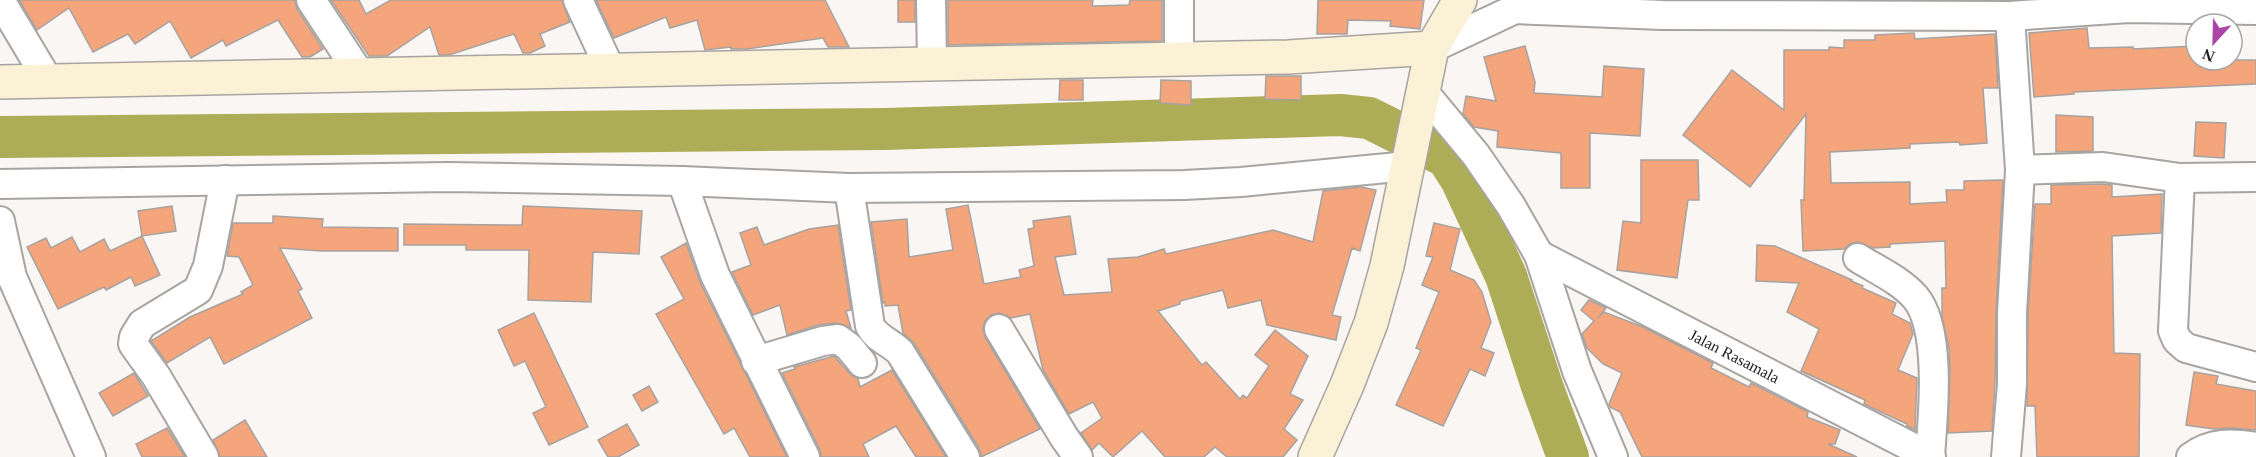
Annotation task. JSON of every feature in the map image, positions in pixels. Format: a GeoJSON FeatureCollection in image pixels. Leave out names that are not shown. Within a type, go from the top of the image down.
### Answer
{"type":"FeatureCollection","features":[{"type":"Feature","properties":{"kind":"street"},"geometry":{"type":"LineString","coordinates":[[0,0],[49,82]]}},
{"type":"Feature","properties":{"kind":"street"},"geometry":{"type":"LineString","coordinates":[[310,0],[361,76]]}},
{"type":"Feature","properties":{"kind":"street"},"geometry":{"type":"LineString","coordinates":[[578,0],[611,71]]}},
{"type":"Feature","properties":{"kind":"street"},"geometry":{"type":"LineString","coordinates":[[931,0],[932,64]]}},
{"type":"Feature","properties":{"kind":"street"},"geometry":{"type":"LineString","coordinates":[[1179,0],[1179,59]]}},
{"type":"Feature","properties":{"kind":"street"},"geometry":{"type":"LineString","coordinates":[[1315,457],[1347,385],[1371,322],[1387,266],[1432,48],[1460,0]]}},
{"type":"Feature","properties":{"kind":"street"},"geometry":{"type":"LineString","coordinates":[[0,82],[1322,56],[1432,48],[1513,5],[1662,15],[2010,16],[2130,4],[2256,10]]}},
{"type":"Feature","properties":{"kind":"street"},"geometry":{"type":"LineString","coordinates":[[2006,457],[2013,384],[2012,313],[2020,170],[2010,16]]}},
{"type":"Feature","properties":{"kind":"street"},"geometry":{"type":"LineString","coordinates":[[1422,90],[1482,164],[1511,206],[1539,255],[1577,371],[1613,457]]}},
{"type":"Feature","properties":{"kind":"street"},"geometry":{"type":"LineString","coordinates":[[0,184],[448,177],[682,181],[849,188],[1185,185],[1410,150]]}},
{"type":"Feature","properties":{"kind":"street"},"geometry":{"type":"LineString","coordinates":[[2020,170],[2103,167],[2180,178],[2256,177]]}},
{"type":"Feature","properties":{"kind":"street"},"geometry":{"type":"LineString","coordinates":[[2180,178],[2173,331],[2177,340],[2186,348],[2256,367]]}},
{"type":"Feature","properties":{"kind":"street"},"geometry":{"type":"LineString","coordinates":[[204,457],[156,376],[134,344],[134,337],[142,324],[198,290],[208,266],[225,180]]}},
{"type":"Feature","properties":{"kind":"street"},"geometry":{"type":"LineString","coordinates":[[682,181],[716,275],[756,361],[805,457]]}},
{"type":"Feature","properties":{"kind":"street"},"geometry":{"type":"LineString","coordinates":[[849,188],[870,326],[876,337],[891,344],[900,352],[965,457]]}},
{"type":"Feature","properties":{"kind":"street"},"geometry":{"type":"LineString","coordinates":[[0,220],[12,277],[91,457]]}},
{"type":"Feature","properties":{"kind":"street","name":"Jalan Rasamala"},"geometry":{"type":"LineString","coordinates":[[1539,255],[1930,457]]}},
{"type":"Feature","properties":{"kind":"street"},"geometry":{"type":"LineString","coordinates":[[1858,258],[1902,285],[1917,299],[1925,316],[1930,335],[1933,370],[1934,409],[1930,457]]}},
{"type":"Feature","properties":{"kind":"street"},"geometry":{"type":"LineString","coordinates":[[999,329],[1078,457]]}},
{"type":"Feature","properties":{"kind":"street"},"geometry":{"type":"LineString","coordinates":[[756,361],[823,341],[838,339],[849,347],[862,363]]}},
{"type":"Feature","properties":{"kind":"street"},"geometry":{"type":"LineString","coordinates":[[2211,454],[2229,442],[2256,447]]}},
{"type":"Feature","properties":{"kind":"building"},"geometry":{"type":"Polygon","coordinates":[[[19,0],[295,0],[297,9],[323,49],[310,57],[302,57],[278,20],[226,46],[223,40],[191,58],[170,21],[135,44],[128,34],[93,52],[69,8],[37,30],[19,0]]]}},
{"type":"Feature","properties":{"kind":"building"},"geometry":{"type":"Polygon","coordinates":[[[331,0],[359,0],[366,14],[391,0],[562,0],[570,22],[540,34],[545,46],[530,53],[523,53],[514,34],[449,55],[439,55],[430,27],[387,56],[369,56],[331,0]]]}},
{"type":"Feature","properties":{"kind":"building"},"geometry":{"type":"Polygon","coordinates":[[[596,0],[825,0],[849,47],[828,47],[823,38],[747,49],[731,49],[731,47],[705,50],[697,20],[670,28],[666,17],[614,38],[596,0]]]}},
{"type":"Feature","properties":{"kind":"building"},"geometry":{"type":"Polygon","coordinates":[[[898,0],[915,0],[915,22],[898,22],[898,0]]]}},
{"type":"Feature","properties":{"kind":"building"},"geometry":{"type":"Polygon","coordinates":[[[948,0],[1093,0],[1092,6],[1129,5],[1130,0],[1162,0],[1162,41],[948,45],[948,0]]]}},
{"type":"Feature","properties":{"kind":"building"},"geometry":{"type":"Polygon","coordinates":[[[1318,0],[1424,0],[1420,29],[1390,26],[1391,21],[1348,20],[1347,34],[1317,34],[1318,0]]]}},
{"type":"Feature","properties":{"kind":"building"},"geometry":{"type":"Polygon","coordinates":[[[2087,28],[2089,48],[2184,47],[2184,72],[2244,72],[2244,60],[2256,60],[2256,84],[2074,92],[2074,94],[2034,97],[2029,33],[2087,28]]]}},
{"type":"Feature","properties":{"kind":"building"},"geometry":{"type":"Polygon","coordinates":[[[1914,33],[1915,39],[1995,34],[1998,88],[1983,88],[1987,143],[1910,144],[1910,148],[1830,152],[1831,183],[1910,182],[1910,204],[1947,202],[1946,190],[1964,190],[1964,181],[2003,180],[1992,431],[1948,433],[1949,348],[1942,317],[1942,288],[1946,288],[1945,241],[1890,244],[1890,247],[1873,248],[1858,242],[1844,249],[1803,251],[1801,200],[1804,200],[1806,114],[1750,187],[1683,135],[1732,70],[1784,110],[1784,50],[1829,50],[1829,47],[1844,48],[1844,40],[1875,40],[1875,35],[1914,33]]]}},
{"type":"Feature","properties":{"kind":"building"},"geometry":{"type":"Polygon","coordinates":[[[1525,46],[1535,82],[1534,93],[1602,97],[1604,66],[1644,69],[1640,136],[1590,133],[1590,188],[1561,188],[1561,153],[1497,147],[1498,131],[1474,127],[1463,114],[1466,96],[1496,101],[1484,57],[1525,46]]]}},
{"type":"Feature","properties":{"kind":"building"},"geometry":{"type":"Polygon","coordinates":[[[1266,76],[1301,76],[1301,100],[1265,99],[1266,76]]]}},
{"type":"Feature","properties":{"kind":"building"},"geometry":{"type":"Polygon","coordinates":[[[1060,80],[1083,80],[1083,100],[1059,100],[1060,80]]]}},
{"type":"Feature","properties":{"kind":"building"},"geometry":{"type":"Polygon","coordinates":[[[1161,80],[1191,81],[1191,105],[1160,103],[1161,80]]]}},
{"type":"Feature","properties":{"kind":"building"},"geometry":{"type":"Polygon","coordinates":[[[2056,115],[2093,117],[2093,151],[2056,152],[2056,115]]]}},
{"type":"Feature","properties":{"kind":"building"},"geometry":{"type":"Polygon","coordinates":[[[2196,122],[2226,123],[2224,158],[2194,156],[2196,122]]]}},
{"type":"Feature","properties":{"kind":"building"},"geometry":{"type":"Polygon","coordinates":[[[1641,160],[1698,160],[1699,200],[1688,200],[1677,278],[1617,270],[1623,221],[1641,223],[1641,160]]]}},
{"type":"Feature","properties":{"kind":"building"},"geometry":{"type":"Polygon","coordinates":[[[2051,185],[2112,185],[2112,197],[2162,194],[2161,233],[2112,236],[2114,353],[2140,354],[2139,457],[2037,457],[2035,406],[2027,406],[2028,313],[2035,204],[2051,204],[2051,185]]]}},
{"type":"Feature","properties":{"kind":"building"},"geometry":{"type":"Polygon","coordinates":[[[1361,187],[1376,190],[1360,251],[1352,248],[1332,315],[1341,317],[1336,340],[1267,325],[1261,300],[1228,308],[1223,290],[1180,301],[1180,304],[1158,311],[1202,365],[1206,362],[1240,399],[1243,395],[1247,398],[1269,366],[1255,355],[1275,330],[1308,356],[1290,394],[1303,400],[1284,429],[1297,440],[1283,457],[1227,457],[1215,447],[1204,457],[1165,457],[1142,431],[1113,457],[1099,443],[1092,450],[1081,433],[1102,418],[1093,402],[1069,414],[1043,370],[1030,314],[1011,318],[999,313],[991,315],[985,321],[983,329],[985,337],[1040,429],[981,457],[979,448],[914,343],[903,333],[898,305],[885,306],[885,302],[883,303],[871,222],[907,219],[909,257],[953,250],[946,209],[968,205],[984,284],[1021,277],[1019,270],[1034,266],[1028,229],[1034,228],[1033,221],[1070,216],[1076,254],[1055,257],[1064,295],[1112,292],[1108,259],[1138,257],[1164,249],[1166,254],[1273,230],[1313,242],[1323,191],[1361,187]]]}},
{"type":"Feature","properties":{"kind":"building"},"geometry":{"type":"Polygon","coordinates":[[[172,206],[176,231],[142,236],[138,211],[172,206]]]}},
{"type":"Feature","properties":{"kind":"building"},"geometry":{"type":"Polygon","coordinates":[[[523,206],[642,211],[639,254],[593,252],[591,302],[528,300],[529,250],[466,250],[466,245],[404,245],[404,224],[522,225],[523,206]]]}},
{"type":"Feature","properties":{"kind":"building"},"geometry":{"type":"Polygon","coordinates":[[[273,216],[323,219],[322,227],[398,228],[398,251],[321,251],[280,248],[302,289],[298,291],[312,318],[224,364],[210,337],[167,363],[151,341],[190,317],[243,294],[241,292],[253,285],[239,257],[227,256],[233,223],[273,223],[273,216]]]}},
{"type":"Feature","properties":{"kind":"building"},"geometry":{"type":"Polygon","coordinates":[[[1434,223],[1460,229],[1450,270],[1474,280],[1482,292],[1491,322],[1481,348],[1494,353],[1485,376],[1470,369],[1443,426],[1396,405],[1421,350],[1416,348],[1439,292],[1422,285],[1433,257],[1426,256],[1434,223]]]}},
{"type":"Feature","properties":{"kind":"building"},"geometry":{"type":"Polygon","coordinates":[[[838,225],[851,310],[846,311],[851,328],[836,323],[818,325],[787,335],[780,305],[753,315],[732,272],[751,265],[740,233],[757,227],[764,245],[809,229],[838,225]]]}},
{"type":"Feature","properties":{"kind":"building"},"geometry":{"type":"Polygon","coordinates":[[[142,236],[160,275],[135,286],[131,277],[106,290],[104,287],[58,309],[27,247],[46,238],[51,248],[72,237],[80,252],[104,239],[110,251],[142,236]]]}},
{"type":"Feature","properties":{"kind":"building"},"geometry":{"type":"Polygon","coordinates":[[[686,243],[700,282],[787,457],[750,457],[734,428],[724,434],[656,314],[684,299],[661,257],[686,243]]]}},
{"type":"Feature","properties":{"kind":"building"},"geometry":{"type":"Polygon","coordinates":[[[1757,245],[1775,246],[1852,280],[1863,286],[1862,288],[1896,303],[1892,314],[1910,323],[1913,334],[1898,370],[1917,378],[1915,430],[1864,404],[1865,400],[1801,371],[1819,329],[1787,312],[1799,283],[1756,281],[1757,245]]]}},
{"type":"Feature","properties":{"kind":"building"},"geometry":{"type":"Polygon","coordinates":[[[1589,300],[1606,308],[1598,318],[1604,312],[1643,327],[1713,363],[1711,368],[1749,387],[1751,383],[1808,412],[1807,417],[1840,430],[1835,444],[1828,444],[1857,457],[1642,457],[1620,412],[1610,407],[1609,404],[1622,373],[1603,364],[1587,348],[1582,334],[1594,321],[1581,310],[1589,300]]]}},
{"type":"Feature","properties":{"kind":"building"},"geometry":{"type":"Polygon","coordinates":[[[534,313],[588,427],[549,445],[533,413],[546,407],[525,361],[514,366],[498,330],[534,313]]]}},
{"type":"Feature","properties":{"kind":"building"},"geometry":{"type":"Polygon","coordinates":[[[834,356],[850,374],[858,379],[860,387],[892,370],[946,457],[916,457],[896,426],[863,444],[869,457],[821,457],[820,450],[782,373],[795,369],[794,367],[834,356]]]}},
{"type":"Feature","properties":{"kind":"building"},"geometry":{"type":"Polygon","coordinates":[[[2194,372],[2218,376],[2216,384],[2256,391],[2256,430],[2214,429],[2186,425],[2194,372]]]}},
{"type":"Feature","properties":{"kind":"building"},"geometry":{"type":"Polygon","coordinates":[[[134,373],[148,396],[113,416],[99,393],[134,373]]]}},
{"type":"Feature","properties":{"kind":"building"},"geometry":{"type":"Polygon","coordinates":[[[649,386],[658,402],[642,411],[633,395],[649,386]]]}},
{"type":"Feature","properties":{"kind":"building"},"geometry":{"type":"Polygon","coordinates":[[[245,420],[267,457],[220,457],[213,440],[245,420]]]}},
{"type":"Feature","properties":{"kind":"building"},"geometry":{"type":"Polygon","coordinates":[[[627,424],[639,445],[618,457],[608,457],[598,440],[627,424]]]}},
{"type":"Feature","properties":{"kind":"building"},"geometry":{"type":"Polygon","coordinates":[[[167,428],[185,457],[142,457],[136,444],[167,428]]]}},
{"type":"Feature","properties":{"kind":"waterway"},"geometry":{"type":"LineString","coordinates":[[0,137],[885,129],[1340,115],[1369,118],[1447,157],[1461,179],[1506,276],[1568,457]]}}]}
